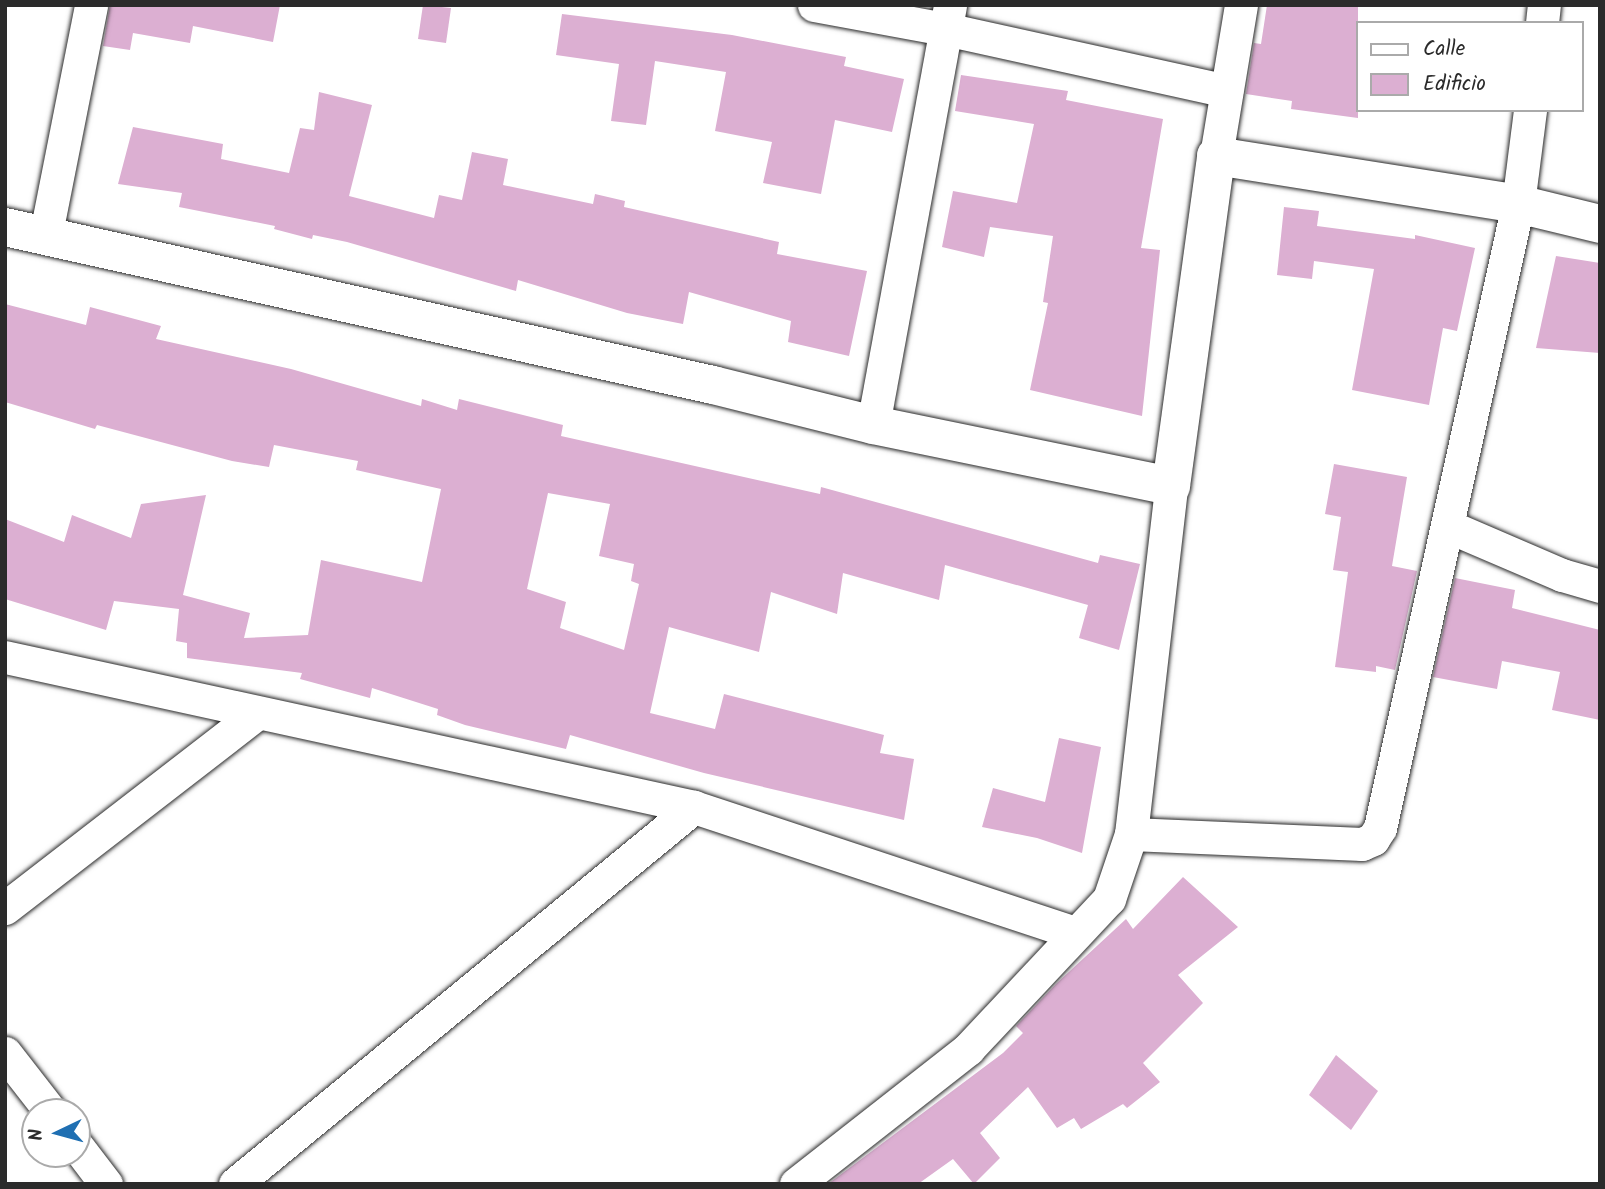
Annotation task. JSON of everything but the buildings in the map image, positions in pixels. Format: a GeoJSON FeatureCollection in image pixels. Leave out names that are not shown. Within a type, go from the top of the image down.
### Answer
{"type":"FeatureCollection","features":[{"type":"Feature","properties":{"kind":"street"},"geometry":{"type":"LineString","coordinates":[[46,233],[91,5]]}},
{"type":"Feature","properties":{"kind":"street"},"geometry":{"type":"LineString","coordinates":[[814,5],[947,17],[1226,91]]}},
{"type":"Feature","properties":{"kind":"street"},"geometry":{"type":"LineString","coordinates":[[796,1184],[968,1049],[1110,899],[1131,834],[1171,486],[1216,156],[1241,5]]}},
{"type":"Feature","properties":{"kind":"street"},"geometry":{"type":"LineString","coordinates":[[873,425],[947,17]]}},
{"type":"Feature","properties":{"kind":"street"},"geometry":{"type":"LineString","coordinates":[[1131,834],[1362,844],[1373,839],[1399,755],[1450,527],[1518,204],[1530,112]]}},
{"type":"Feature","properties":{"kind":"street"},"geometry":{"type":"LineString","coordinates":[[1216,156],[1518,204],[1600,224]]}},
{"type":"Feature","properties":{"kind":"street"},"geometry":{"type":"LineString","coordinates":[[5,227],[46,233],[873,425],[1171,486]]}},
{"type":"Feature","properties":{"kind":"street"},"geometry":{"type":"LineString","coordinates":[[1450,527],[1562,575],[1600,586]]}},
{"type":"Feature","properties":{"kind":"street"},"geometry":{"type":"LineString","coordinates":[[5,657],[256,715],[694,807],[1076,933]]}},
{"type":"Feature","properties":{"kind":"street"},"geometry":{"type":"LineString","coordinates":[[5,908],[256,715]]}},
{"type":"Feature","properties":{"kind":"street"},"geometry":{"type":"LineString","coordinates":[[235,1184],[694,807]]}},
{"type":"Feature","properties":{"kind":"street"},"geometry":{"type":"LineString","coordinates":[[5,1053],[40,1098]]}},
{"type":"Feature","properties":{"kind":"street"},"geometry":{"type":"LineString","coordinates":[[91,1164],[106,1184]]}}]}
